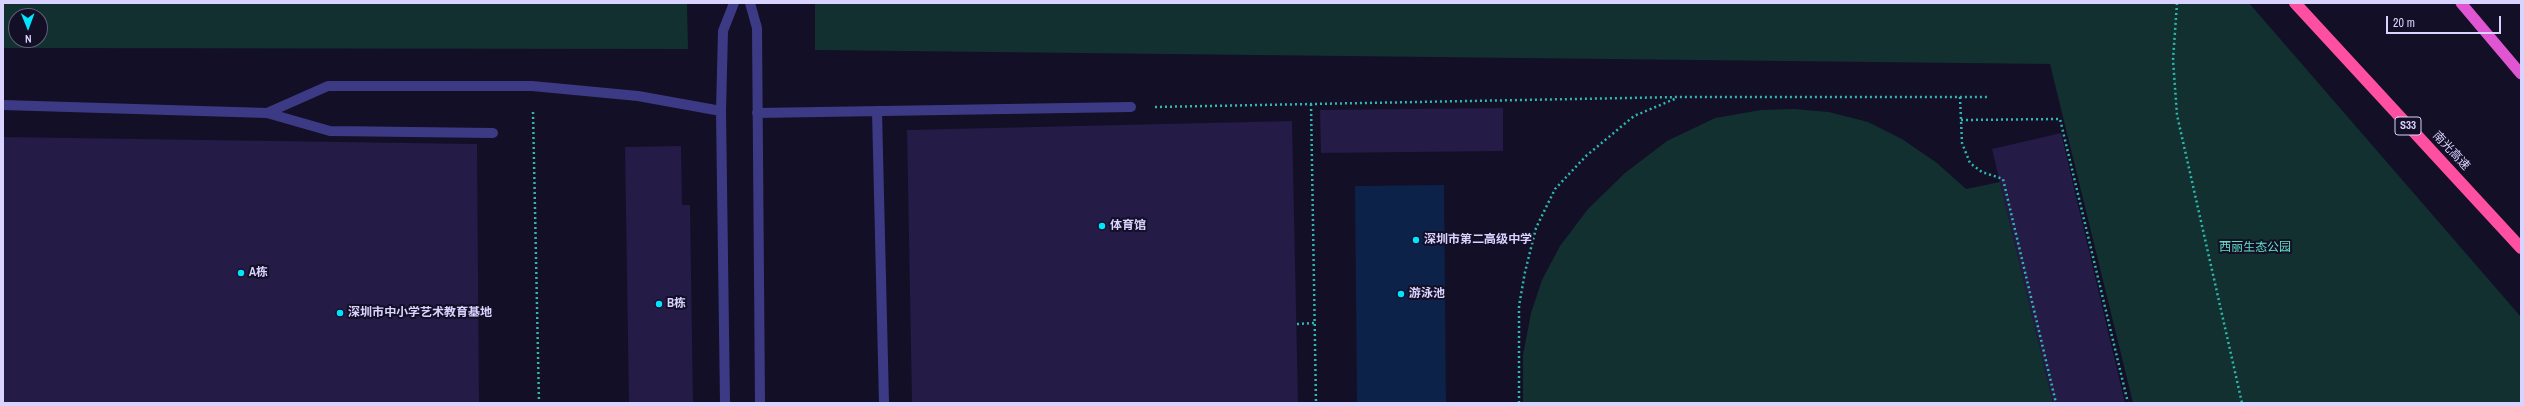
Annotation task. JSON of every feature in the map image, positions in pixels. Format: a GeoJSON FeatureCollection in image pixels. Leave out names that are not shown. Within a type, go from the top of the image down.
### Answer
{"type":"FeatureCollection","features":[{"type":"Feature","properties":{"kind":"highway","name":"南光高速"},"geometry":{"type":"LineString","coordinates":[[2295,3],[2521,248]]}},
{"type":"Feature","properties":{"kind":"highway"},"geometry":{"type":"LineString","coordinates":[[2461,3],[2521,74]]}},
{"type":"Feature","properties":{"kind":"lane"},"geometry":{"type":"LineString","coordinates":[[725,403],[721,111],[723,31],[734,3]]}},
{"type":"Feature","properties":{"kind":"lane"},"geometry":{"type":"LineString","coordinates":[[750,3],[757,28],[760,403]]}},
{"type":"Feature","properties":{"kind":"lane"},"geometry":{"type":"LineString","coordinates":[[267,113],[328,86],[532,86],[638,96],[721,111]]}},
{"type":"Feature","properties":{"kind":"lane"},"geometry":{"type":"LineString","coordinates":[[3,106],[267,113],[330,131],[492,133]]}},
{"type":"Feature","properties":{"kind":"lane"},"geometry":{"type":"LineString","coordinates":[[757,113],[1131,107]]}},
{"type":"Feature","properties":{"kind":"lane"},"geometry":{"type":"LineString","coordinates":[[877,111],[884,403]]}},
{"type":"Feature","properties":{"kind":"path"},"geometry":{"type":"LineString","coordinates":[[2177,3],[2173,60],[2177,115],[2242,403]]}},
{"type":"Feature","properties":{"kind":"path"},"geometry":{"type":"LineString","coordinates":[[532,86],[539,403]]}},
{"type":"Feature","properties":{"kind":"path"},"geometry":{"type":"LineString","coordinates":[[1519,403],[1519,306],[1525,272],[1536,228],[1555,189],[1586,156],[1634,116],[1679,97]]}},
{"type":"Feature","properties":{"kind":"path"},"geometry":{"type":"LineString","coordinates":[[1131,107],[1679,97],[1986,98]]}},
{"type":"Feature","properties":{"kind":"path"},"geometry":{"type":"LineString","coordinates":[[1960,97],[1962,143],[1970,163],[1982,172],[2003,179],[2056,403]]}},
{"type":"Feature","properties":{"kind":"path"},"geometry":{"type":"LineString","coordinates":[[1311,104],[1316,403]]}},
{"type":"Feature","properties":{"kind":"path"},"geometry":{"type":"LineString","coordinates":[[1961,120],[2060,119],[2128,403]]}},
{"type":"Feature","properties":{"kind":"path"},"geometry":{"type":"LineString","coordinates":[[1297,324],[1314,323]]}},
{"type":"Feature","properties":{"kind":"green space"},"geometry":{"type":"Polygon","coordinates":[[[3,3],[687,3],[688,49],[3,48],[3,3]]]}},
{"type":"Feature","properties":{"kind":"green space","name":"西丽生态公园"},"geometry":{"type":"Polygon","coordinates":[[[815,3],[2249,3],[2521,317],[2521,403],[2133,403],[2050,64],[815,50],[815,3]]]}},
{"type":"Feature","properties":{"kind":"green space"},"geometry":{"type":"Polygon","coordinates":[[[1794,109],[1829,112],[1868,122],[1902,139],[1937,163],[1966,189],[2000,182],[2053,403],[1523,403],[1523,355],[1531,313],[1542,280],[1560,246],[1588,209],[1625,173],[1667,141],[1715,118],[1761,110],[1794,109]]]}},
{"type":"Feature","properties":{"kind":"water","name":"游泳池"},"geometry":{"type":"Polygon","coordinates":[[[1444,185],[1446,403],[1357,403],[1355,186],[1444,185]]]}},
{"type":"Feature","properties":{"kind":"building"},"geometry":{"type":"Polygon","coordinates":[[[1503,108],[1503,151],[1321,153],[1320,110],[1503,108]]]}},
{"type":"Feature","properties":{"kind":"building","name":"体育馆"},"geometry":{"type":"Polygon","coordinates":[[[1292,121],[1298,403],[912,403],[907,130],[1292,121]]]}},
{"type":"Feature","properties":{"kind":"building"},"geometry":{"type":"Polygon","coordinates":[[[2061,133],[2125,403],[2053,403],[1992,149],[2061,133]]]}},
{"type":"Feature","properties":{"kind":"building","name":"A栋"},"geometry":{"type":"Polygon","coordinates":[[[3,137],[477,144],[479,403],[3,403],[3,137]]]}},
{"type":"Feature","properties":{"kind":"building","name":"B栋"},"geometry":{"type":"Polygon","coordinates":[[[681,146],[682,205],[690,205],[693,403],[629,403],[625,147],[681,146]]]}},
{"type":"Feature","properties":{"kind":"place","name":"体育馆"},"geometry":{"type":"Point","coordinates":[1102,226]}},
{"type":"Feature","properties":{"kind":"place","name":"深圳市第二高级中学"},"geometry":{"type":"Point","coordinates":[1416,240]}},
{"type":"Feature","properties":{"kind":"place","name":"A栋"},"geometry":{"type":"Point","coordinates":[241,273]}},
{"type":"Feature","properties":{"kind":"place","name":"游泳池"},"geometry":{"type":"Point","coordinates":[1401,294]}},
{"type":"Feature","properties":{"kind":"place","name":"B栋"},"geometry":{"type":"Point","coordinates":[659,304]}},
{"type":"Feature","properties":{"kind":"place","name":"深圳市中小学艺术教育基地"},"geometry":{"type":"Point","coordinates":[340,313]}}]}
